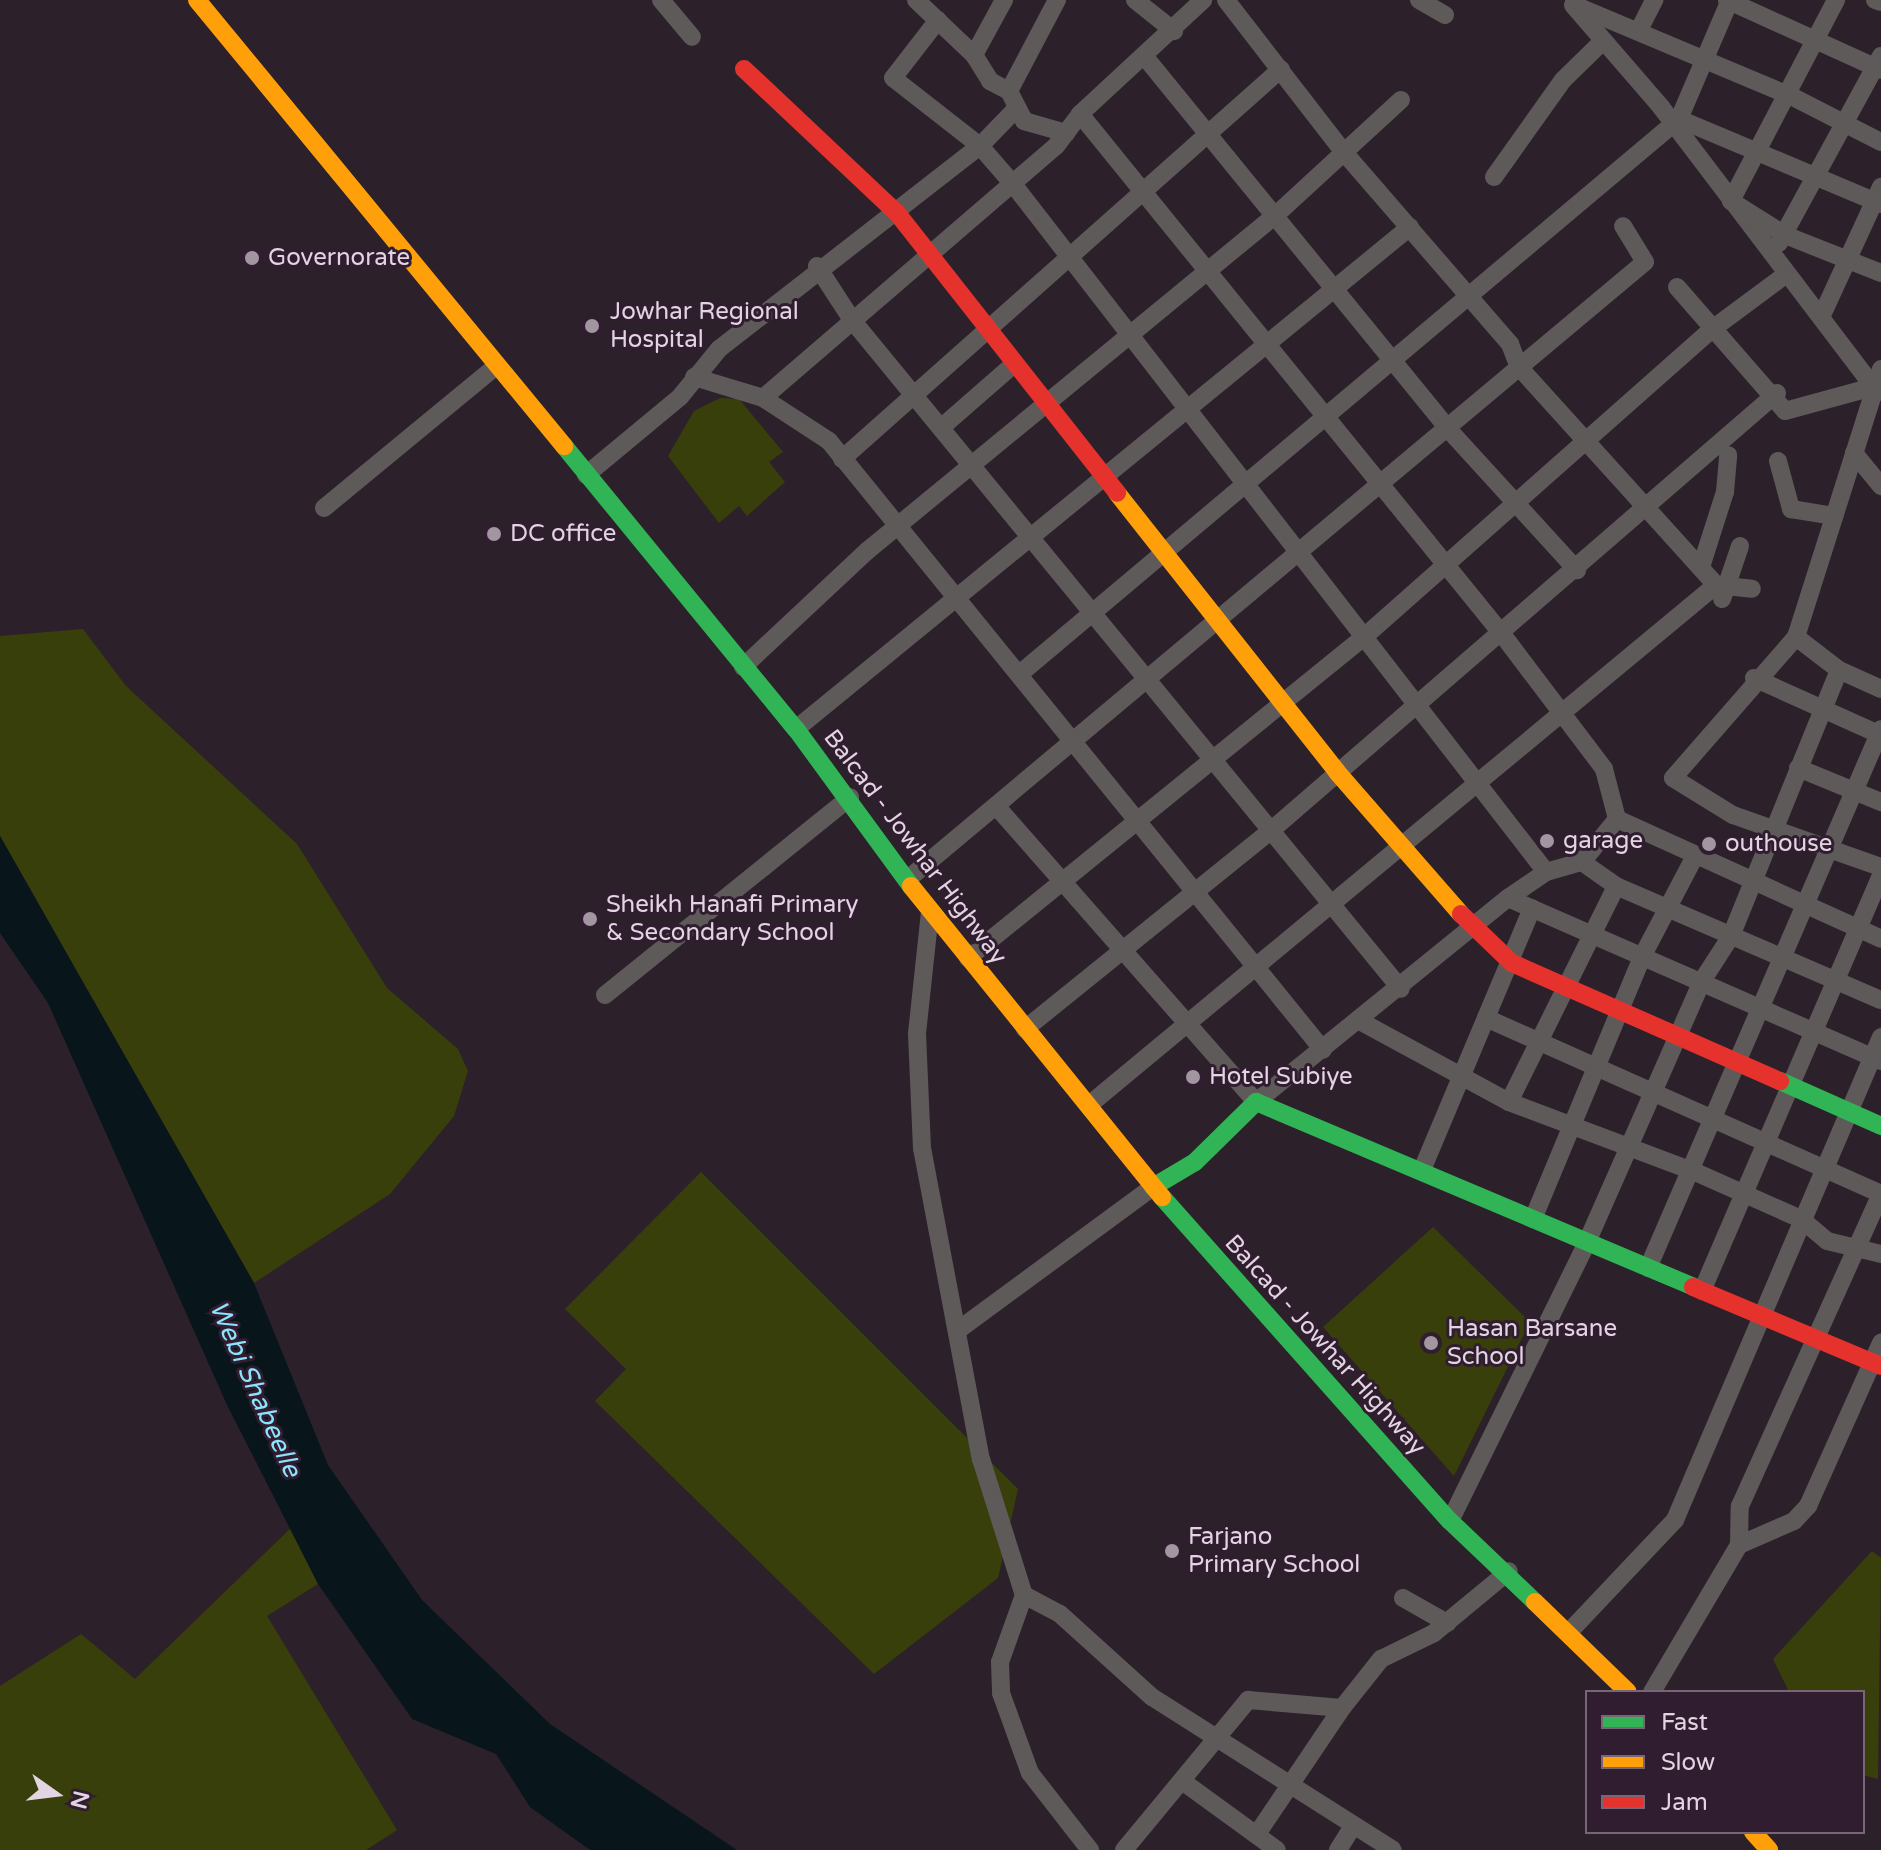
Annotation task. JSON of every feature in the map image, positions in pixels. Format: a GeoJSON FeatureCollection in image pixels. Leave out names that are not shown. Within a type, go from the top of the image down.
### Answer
{"type":"FeatureCollection","features":[{"type":"Feature","properties":{"kind":"street","name":"Balcad - Jowhar Highway"},"geometry":{"type":"LineString","coordinates":[[197,0],[796,729],[850,797],[930,912],[1153,1187],[1450,1521],[1509,1571],[1626,1690]]}},
{"type":"Feature","properties":{"kind":"street"},"geometry":{"type":"LineString","coordinates":[[661,0],[692,37]]}},
{"type":"Feature","properties":{"kind":"street"},"geometry":{"type":"LineString","coordinates":[[916,0],[974,55],[990,81],[1009,91]]}},
{"type":"Feature","properties":{"kind":"street"},"geometry":{"type":"LineString","coordinates":[[974,55],[1004,0]]}},
{"type":"Feature","properties":{"kind":"street"},"geometry":{"type":"LineString","coordinates":[[1057,0],[1009,91],[1014,111],[1024,121],[1066,133]]}},
{"type":"Feature","properties":{"kind":"street"},"geometry":{"type":"LineString","coordinates":[[1135,0],[1174,31]]}},
{"type":"Feature","properties":{"kind":"street"},"geometry":{"type":"LineString","coordinates":[[763,398],[1013,184],[1066,133],[1080,114],[1174,31],[1203,0]]}},
{"type":"Feature","properties":{"kind":"street"},"geometry":{"type":"LineString","coordinates":[[1226,0],[1342,150],[1410,227],[1461,295],[1510,344],[1519,367],[1592,441],[1722,590],[1752,589]]}},
{"type":"Feature","properties":{"kind":"street"},"geometry":{"type":"LineString","coordinates":[[1419,0],[1445,15]]}},
{"type":"Feature","properties":{"kind":"street"},"geometry":{"type":"LineString","coordinates":[[1639,30],[1654,0]]}},
{"type":"Feature","properties":{"kind":"street"},"geometry":{"type":"LineString","coordinates":[[1022,672],[1328,415],[1461,295],[1677,121],[1705,62],[1729,0],[1879,65],[1785,235],[1770,254]]}},
{"type":"Feature","properties":{"kind":"street"},"geometry":{"type":"LineString","coordinates":[[1731,201],[1762,153],[1819,41],[1836,0]]}},
{"type":"Feature","properties":{"kind":"street"},"geometry":{"type":"LineString","coordinates":[[1875,0],[1881,2]]}},
{"type":"Feature","properties":{"kind":"street"},"geometry":{"type":"LineString","coordinates":[[1568,2],[1594,5],[1705,62],[1791,96],[1881,142]]}},
{"type":"Feature","properties":{"kind":"street"},"geometry":{"type":"LineString","coordinates":[[1568,2],[1677,121],[1785,275],[1823,313],[1877,392]]}},
{"type":"Feature","properties":{"kind":"street"},"geometry":{"type":"LineString","coordinates":[[938,20],[893,78],[980,146],[1013,184],[1067,261],[1189,410],[1299,556],[1480,780],[1546,872]]}},
{"type":"Feature","properties":{"kind":"street"},"geometry":{"type":"LineString","coordinates":[[1494,177],[1563,80],[1602,42]]}},
{"type":"Feature","properties":{"kind":"street"},"geometry":{"type":"LineString","coordinates":[[1145,57],[1278,213],[1449,430],[1577,570]]}},
{"type":"Feature","properties":{"kind":"street"},"geometry":{"type":"LineString","coordinates":[[744,69],[897,213],[927,258],[985,332],[1109,478],[1337,772],[1404,845],[1471,926],[1512,963],[1881,1126]]}},
{"type":"Feature","properties":{"kind":"street"},"geometry":{"type":"LineString","coordinates":[[842,459],[1281,69]]}},
{"type":"Feature","properties":{"kind":"street"},"geometry":{"type":"LineString","coordinates":[[743,667],[896,529],[975,467],[1128,335],[1278,213],[1342,150],[1401,100]]}},
{"type":"Feature","properties":{"kind":"street"},"geometry":{"type":"LineString","coordinates":[[586,475],[817,266],[897,213],[980,146],[1014,111]]}},
{"type":"Feature","properties":{"kind":"street"},"geometry":{"type":"LineString","coordinates":[[1080,114],[1205,271],[1328,415],[1443,570],[1502,634],[1604,769],[1617,819]]}},
{"type":"Feature","properties":{"kind":"street"},"geometry":{"type":"LineString","coordinates":[[1677,121],[1762,153],[1814,179],[1879,197],[1846,256],[1823,313]]}},
{"type":"Feature","properties":{"kind":"street"},"geometry":{"type":"LineString","coordinates":[[1731,201],[1785,235],[1846,256],[1881,273]]}},
{"type":"Feature","properties":{"kind":"street"},"geometry":{"type":"LineString","coordinates":[[908,879],[1147,685],[1645,262],[1623,226]]}},
{"type":"Feature","properties":{"kind":"street"},"geometry":{"type":"LineString","coordinates":[[796,729],[1034,541],[1410,227]]}},
{"type":"Feature","properties":{"kind":"street"},"geometry":{"type":"LineString","coordinates":[[817,266],[852,320],[943,426],[1147,685],[1274,828],[1401,989]]}},
{"type":"Feature","properties":{"kind":"street"},"geometry":{"type":"LineString","coordinates":[[968,958],[1062,877],[1134,819],[1216,760],[1284,700],[1364,637],[1592,441],[1711,330],[1785,275]]}},
{"type":"Feature","properties":{"kind":"street"},"geometry":{"type":"LineString","coordinates":[[1677,287],[1711,330],[1777,393],[1785,411],[1877,392]]}},
{"type":"Feature","properties":{"kind":"street"},"geometry":{"type":"LineString","coordinates":[[943,426],[1013,365]]}},
{"type":"Feature","properties":{"kind":"street"},"geometry":{"type":"LineString","coordinates":[[324,508],[496,366]]}},
{"type":"Feature","properties":{"kind":"street"},"geometry":{"type":"LineString","coordinates":[[1881,369],[1877,392],[1854,453],[1796,637],[1754,678],[1673,778],[1733,815],[1773,826],[1881,867]]}},
{"type":"Feature","properties":{"kind":"street"},"geometry":{"type":"LineString","coordinates":[[694,377],[763,398],[817,430],[896,529],[1022,672],[1134,819],[1257,960],[1323,1050]]}},
{"type":"Feature","properties":{"kind":"street"},"geometry":{"type":"LineString","coordinates":[[1025,1029],[1119,948],[1274,828],[1649,508],[1777,393]]}},
{"type":"Feature","properties":{"kind":"street"},"geometry":{"type":"LineString","coordinates":[[1854,453],[1881,486]]}},
{"type":"Feature","properties":{"kind":"street"},"geometry":{"type":"LineString","coordinates":[[1701,567],[1725,492],[1728,455]]}},
{"type":"Feature","properties":{"kind":"street"},"geometry":{"type":"LineString","coordinates":[[1778,461],[1791,509],[1834,516]]}},
{"type":"Feature","properties":{"kind":"street"},"geometry":{"type":"LineString","coordinates":[[1089,1105],[1186,1027],[1257,960],[1722,590],[1740,546]]}},
{"type":"Feature","properties":{"kind":"street"},"geometry":{"type":"LineString","coordinates":[[1796,637],[1839,670],[1881,689]]}},
{"type":"Feature","properties":{"kind":"street"},"geometry":{"type":"LineString","coordinates":[[1450,1521],[1587,1242],[1629,1151],[1675,1037],[1702,981],[1731,936],[1749,883],[1839,670]]}},
{"type":"Feature","properties":{"kind":"street"},"geometry":{"type":"LineString","coordinates":[[1648,1268],[1740,1065],[1852,788],[1880,733],[1754,678]]}},
{"type":"Feature","properties":{"kind":"street"},"geometry":{"type":"LineString","coordinates":[[1798,768],[1881,802]]}},
{"type":"Feature","properties":{"kind":"street"},"geometry":{"type":"LineString","coordinates":[[605,995],[850,797]]}},
{"type":"Feature","properties":{"kind":"street"},"geometry":{"type":"LineString","coordinates":[[997,807],[1062,877],[1186,1027],[1256,1102],[1877,1364]]}},
{"type":"Feature","properties":{"kind":"street"},"geometry":{"type":"LineString","coordinates":[[1617,819],[1749,883],[1881,939]]}},
{"type":"Feature","properties":{"kind":"street"},"geometry":{"type":"LineString","coordinates":[[961,1328],[1153,1187],[1195,1162],[1256,1102],[1401,989],[1471,926],[1508,898],[1546,872],[1582,862],[1617,819]]}},
{"type":"Feature","properties":{"kind":"street"},"geometry":{"type":"LineString","coordinates":[[1533,1219],[1598,1071],[1643,955],[1670,909],[1695,856]]}},
{"type":"Feature","properties":{"kind":"street"},"geometry":{"type":"LineString","coordinates":[[1582,862],[1616,886],[1881,1000]]}},
{"type":"Feature","properties":{"kind":"street"},"geometry":{"type":"LineString","coordinates":[[1702,1291],[1749,1195],[1765,1147],[1794,1088],[1881,876]]}},
{"type":"Feature","properties":{"kind":"street"},"geometry":{"type":"LineString","coordinates":[[1509,1102],[1543,1043],[1596,935],[1616,886]]}},
{"type":"Feature","properties":{"kind":"street"},"geometry":{"type":"LineString","coordinates":[[1508,898],[1877,1058]]}},
{"type":"Feature","properties":{"kind":"street"},"geometry":{"type":"LineString","coordinates":[[1422,1170],[1512,963],[1532,908]]}},
{"type":"Feature","properties":{"kind":"street"},"geometry":{"type":"LineString","coordinates":[[930,912],[916,1098],[961,1328],[981,1459],[1024,1595],[1000,1662],[1001,1693],[1030,1773],[1090,1850]]}},
{"type":"Feature","properties":{"kind":"street"},"geometry":{"type":"LineString","coordinates":[[1486,1018],[1765,1147],[1881,1194],[1861,1245],[1740,1506],[1739,1545],[1653,1690]]}},
{"type":"Feature","properties":{"kind":"street"},"geometry":{"type":"LineString","coordinates":[[1358,1020],[1509,1102],[1749,1195],[1801,1219],[1827,1241],[1861,1245],[1881,1254]]}},
{"type":"Feature","properties":{"kind":"street"},"geometry":{"type":"LineString","coordinates":[[1570,1631],[1675,1520],[1820,1169],[1877,1058],[1881,1037]]}},
{"type":"Feature","properties":{"kind":"street"},"geometry":{"type":"LineString","coordinates":[[1739,1545],[1794,1521],[1808,1506],[1877,1364],[1881,1343]]}},
{"type":"Feature","properties":{"kind":"street"},"geometry":{"type":"LineString","coordinates":[[1257,1834],[1290,1790],[1342,1708],[1381,1659],[1447,1623],[1509,1571]]}},
{"type":"Feature","properties":{"kind":"street"},"geometry":{"type":"LineString","coordinates":[[1024,1595],[1060,1614],[1126,1679],[1219,1738],[1290,1790],[1393,1850]]}},
{"type":"Feature","properties":{"kind":"street"},"geometry":{"type":"LineString","coordinates":[[1403,1598],[1447,1623]]}},
{"type":"Feature","properties":{"kind":"street"},"geometry":{"type":"LineString","coordinates":[[1127,1849],[1253,1697],[1342,1708]]}},
{"type":"Feature","properties":{"kind":"street"},"geometry":{"type":"LineString","coordinates":[[1182,1781],[1277,1850]]}},
{"type":"Feature","properties":{"kind":"street"},"geometry":{"type":"LineString","coordinates":[[1338,1850],[1353,1826]]}},
{"type":"Feature","properties":{"kind":"street"},"geometry":{"type":"LineString","coordinates":[[1755,1834],[1769,1850]]}},
{"type":"Feature","properties":{"kind":"green space"},"geometry":{"type":"Polygon","coordinates":[[[720,398],[739,399],[783,452],[769,462],[785,482],[747,516],[739,506],[719,523],[668,456],[694,411],[720,398]]]}},
{"type":"Feature","properties":{"kind":"green space"},"geometry":{"type":"Polygon","coordinates":[[[83,629],[126,686],[297,844],[387,988],[458,1049],[468,1071],[454,1116],[390,1194],[254,1283],[0,836],[0,636],[83,629]]]}},
{"type":"Feature","properties":{"kind":"green space"},"geometry":{"type":"Polygon","coordinates":[[[701,1172],[1018,1489],[998,1578],[874,1674],[595,1401],[626,1369],[565,1309],[701,1172]]]}},
{"type":"Feature","properties":{"kind":"green space"},"geometry":{"type":"Polygon","coordinates":[[[1433,1227],[1530,1322],[1454,1476],[1323,1327],[1433,1227]]]}},
{"type":"Feature","properties":{"kind":"green space"},"geometry":{"type":"Polygon","coordinates":[[[292,1527],[318,1584],[267,1616],[397,1830],[366,1850],[0,1850],[0,1686],[81,1634],[135,1679],[292,1527]]]}},
{"type":"Feature","properties":{"kind":"green space"},"geometry":{"type":"Polygon","coordinates":[[[1872,1551],[1881,1558],[1878,1779],[1865,1776],[1865,1690],[1788,1690],[1773,1659],[1872,1551]]]}},
{"type":"Feature","properties":{"kind":"water","name":"Webi Shabeelle"},"geometry":{"type":"Polygon","coordinates":[[[0,836],[254,1283],[328,1465],[422,1600],[550,1724],[737,1850],[590,1850],[530,1807],[496,1754],[412,1719],[318,1584],[227,1405],[48,1003],[0,933],[0,836]]]}},
{"type":"Feature","properties":{"kind":"traffic: fast"},"geometry":{"type":"LineString","coordinates":[[564,446],[796,729],[911,886]]}},
{"type":"Feature","properties":{"kind":"traffic: fast"},"geometry":{"type":"LineString","coordinates":[[1780,1081],[1881,1126]]}},
{"type":"Feature","properties":{"kind":"traffic: fast"},"geometry":{"type":"LineString","coordinates":[[1153,1187],[1195,1162],[1256,1102],[1693,1287]]}},
{"type":"Feature","properties":{"kind":"traffic: fast"},"geometry":{"type":"LineString","coordinates":[[1162,1197],[1450,1521],[1535,1602]]}},
{"type":"Feature","properties":{"kind":"traffic: slow"},"geometry":{"type":"LineString","coordinates":[[197,0],[564,446]]}},
{"type":"Feature","properties":{"kind":"traffic: slow"},"geometry":{"type":"LineString","coordinates":[[1117,493],[1337,772],[1461,914]]}},
{"type":"Feature","properties":{"kind":"traffic: slow"},"geometry":{"type":"LineString","coordinates":[[911,886],[1162,1197]]}},
{"type":"Feature","properties":{"kind":"traffic: slow"},"geometry":{"type":"LineString","coordinates":[[1535,1602],[1626,1690]]}},
{"type":"Feature","properties":{"kind":"traffic: slow"},"geometry":{"type":"LineString","coordinates":[[1755,1834],[1769,1850]]}},
{"type":"Feature","properties":{"kind":"traffic: jam"},"geometry":{"type":"LineString","coordinates":[[744,69],[897,213],[1117,493]]}},
{"type":"Feature","properties":{"kind":"traffic: jam"},"geometry":{"type":"LineString","coordinates":[[1461,914],[1512,963],[1780,1081]]}},
{"type":"Feature","properties":{"kind":"traffic: jam"},"geometry":{"type":"LineString","coordinates":[[1693,1287],[1881,1366]]}},
{"type":"Feature","properties":{"kind":"place","name":"Governorate"},"geometry":{"type":"Point","coordinates":[252,258]}},
{"type":"Feature","properties":{"kind":"place","name":"Jowhar Regional Hospital"},"geometry":{"type":"Point","coordinates":[592,326]}},
{"type":"Feature","properties":{"kind":"place","name":"DC office"},"geometry":{"type":"Point","coordinates":[494,534]}},
{"type":"Feature","properties":{"kind":"place","name":"garage"},"geometry":{"type":"Point","coordinates":[1547,841]}},
{"type":"Feature","properties":{"kind":"place","name":"outhouse"},"geometry":{"type":"Point","coordinates":[1709,844]}},
{"type":"Feature","properties":{"kind":"place","name":"Sheikh Hanafi Primary & Secondary School"},"geometry":{"type":"Point","coordinates":[590,919]}},
{"type":"Feature","properties":{"kind":"place","name":"Hotel Subiye"},"geometry":{"type":"Point","coordinates":[1193,1077]}},
{"type":"Feature","properties":{"kind":"place","name":"Hasan Barsane School"},"geometry":{"type":"Point","coordinates":[1431,1343]}},
{"type":"Feature","properties":{"kind":"place","name":"Farjano Primary School"},"geometry":{"type":"Point","coordinates":[1172,1551]}}]}
